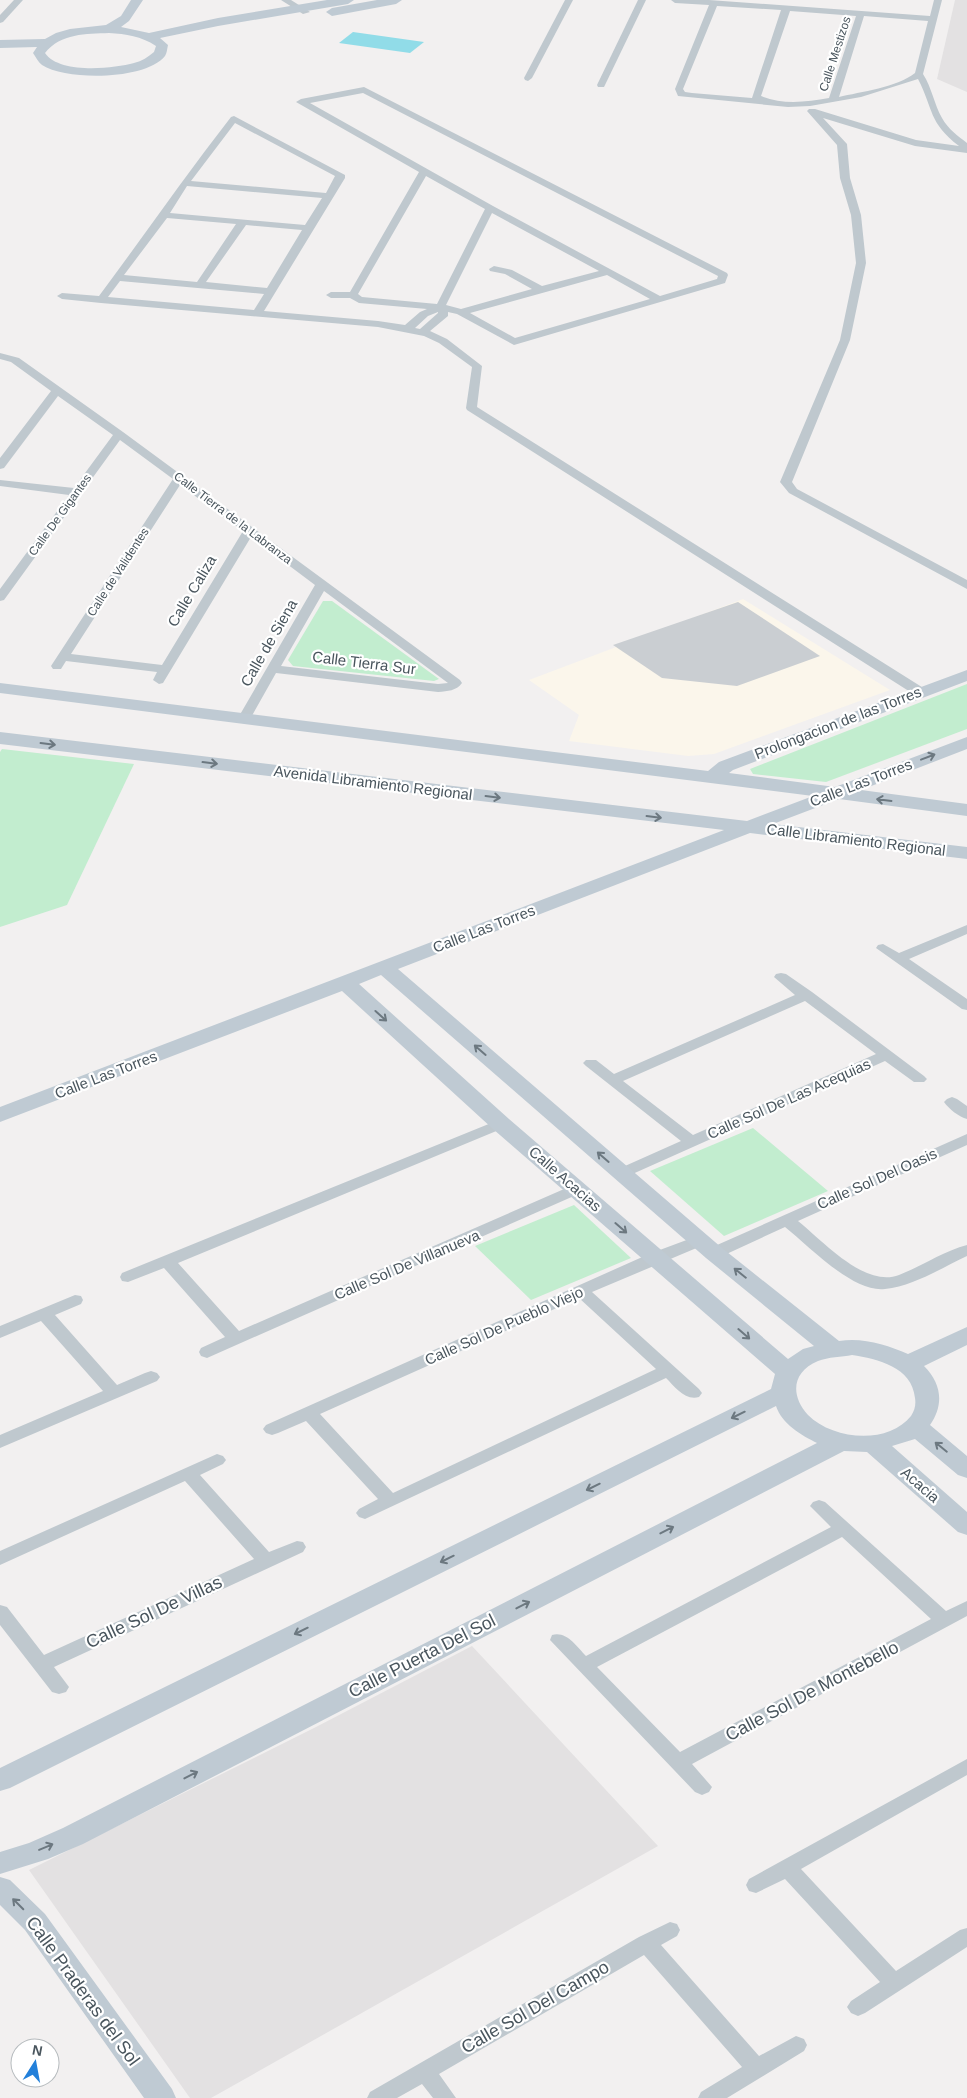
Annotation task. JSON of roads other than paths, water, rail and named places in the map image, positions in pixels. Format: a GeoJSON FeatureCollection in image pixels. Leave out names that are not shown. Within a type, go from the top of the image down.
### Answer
{"type":"FeatureCollection","features":[{"type":"Feature","properties":{"kind":"street"},"geometry":{"type":"LineString","coordinates":[[0,20],[19,0]]}},
{"type":"Feature","properties":{"kind":"street"},"geometry":{"type":"LineString","coordinates":[[109,29],[125,18],[138,0]]}},
{"type":"Feature","properties":{"kind":"street"},"geometry":{"type":"LineString","coordinates":[[303,10],[348,0]]}},
{"type":"Feature","properties":{"kind":"street"},"geometry":{"type":"LineString","coordinates":[[0,44],[45,43],[71,33],[109,29],[150,36],[286,6],[303,10],[332,12],[396,0]]}},
{"type":"Feature","properties":{"kind":"street"},"geometry":{"type":"LineString","coordinates":[[528,78],[569,0]]}},
{"type":"Feature","properties":{"kind":"street"},"geometry":{"type":"LineString","coordinates":[[601,84],[642,0]]}},
{"type":"Feature","properties":{"kind":"street"},"geometry":{"type":"LineString","coordinates":[[675,0],[934,19]]}},
{"type":"Feature","properties":{"kind":"street"},"geometry":{"type":"LineString","coordinates":[[714,3],[679,89],[682,94],[788,104],[833,101],[901,84],[919,74],[938,0]]}},
{"type":"Feature","properties":{"kind":"street"},"geometry":{"type":"LineString","coordinates":[[767,102],[756,97],[786,9]]}},
{"type":"Feature","properties":{"kind":"street","name":"Calle Mestizos"},"geometry":{"type":"LineString","coordinates":[[833,101],[861,14]]}},
{"type":"Feature","properties":{"kind":"street"},"geometry":{"type":"LineString","coordinates":[[127,31],[140,19]]}},
{"type":"Feature","properties":{"kind":"street"},"geometry":{"type":"LineString","coordinates":[[45,43],[38,52],[46,62],[65,68],[92,71],[111,70],[145,63],[160,54],[162,45],[150,36]]}},
{"type":"Feature","properties":{"kind":"street"},"geometry":{"type":"LineString","coordinates":[[919,74],[927,85],[936,114],[950,135],[967,149]]}},
{"type":"Feature","properties":{"kind":"street"},"geometry":{"type":"LineString","coordinates":[[330,295],[353,295],[359,300],[440,307],[461,312],[514,342],[721,281],[723,275],[364,90],[301,102],[490,208],[659,299]]}},
{"type":"Feature","properties":{"kind":"street"},"geometry":{"type":"LineString","coordinates":[[788,104],[915,143],[967,149]]}},
{"type":"Feature","properties":{"kind":"street"},"geometry":{"type":"LineString","coordinates":[[812,111],[842,144],[845,178],[856,215],[861,264],[845,340],[786,482],[793,491],[967,585]]}},
{"type":"Feature","properties":{"kind":"street"},"geometry":{"type":"LineString","coordinates":[[101,300],[164,215],[184,183],[234,119],[340,175],[340,178],[257,314]]}},
{"type":"Feature","properties":{"kind":"street"},"geometry":{"type":"LineString","coordinates":[[353,295],[424,171]]}},
{"type":"Feature","properties":{"kind":"street"},"geometry":{"type":"LineString","coordinates":[[184,183],[328,196]]}},
{"type":"Feature","properties":{"kind":"street"},"geometry":{"type":"LineString","coordinates":[[407,328],[424,314],[440,307],[490,208]]}},
{"type":"Feature","properties":{"kind":"street"},"geometry":{"type":"LineString","coordinates":[[164,215],[308,228]]}},
{"type":"Feature","properties":{"kind":"street"},"geometry":{"type":"LineString","coordinates":[[200,284],[243,222]]}},
{"type":"Feature","properties":{"kind":"street"},"geometry":{"type":"LineString","coordinates":[[494,269],[508,272],[538,289]]}},
{"type":"Feature","properties":{"kind":"street"},"geometry":{"type":"LineString","coordinates":[[461,312],[538,289],[609,271]]}},
{"type":"Feature","properties":{"kind":"street"},"geometry":{"type":"LineString","coordinates":[[119,278],[200,284],[246,301],[257,314],[407,328],[443,341],[477,366],[471,408],[920,692]]}},
{"type":"Feature","properties":{"kind":"street"},"geometry":{"type":"LineString","coordinates":[[62,296],[101,300],[246,301],[270,291]]}},
{"type":"Feature","properties":{"kind":"street"},"geometry":{"type":"LineString","coordinates":[[422,333],[444,314],[440,307]]}},
{"type":"Feature","properties":{"kind":"street","name":"Calle Tierra de la Labranza"},"geometry":{"type":"LineString","coordinates":[[0,356],[15,360],[179,478],[451,678],[456,683],[451,687]]}},
{"type":"Feature","properties":{"kind":"street"},"geometry":{"type":"LineString","coordinates":[[0,466],[57,390]]}},
{"type":"Feature","properties":{"kind":"street","name":"Calle De Gigantes"},"geometry":{"type":"LineString","coordinates":[[0,597],[119,434]]}},
{"type":"Feature","properties":{"kind":"street","name":"Calle de Validentes"},"geometry":{"type":"LineString","coordinates":[[60,662],[179,478]]}},
{"type":"Feature","properties":{"kind":"street"},"geometry":{"type":"LineString","coordinates":[[0,483],[77,492]]}},
{"type":"Feature","properties":{"kind":"street","name":"Calle Caliza"},"geometry":{"type":"LineString","coordinates":[[60,662],[161,675],[249,530]]}},
{"type":"Feature","properties":{"kind":"street","name":"Calle de Siena"},"geometry":{"type":"LineString","coordinates":[[244,718],[322,584]]}},
{"type":"Feature","properties":{"kind":"street","name":"Calle Tierra Sur"},"geometry":{"type":"LineString","coordinates":[[273,669],[438,688],[451,687]]}},
{"type":"Feature","properties":{"kind":"street","name":"Prolongacion de las Torres"},"geometry":{"type":"LineString","coordinates":[[712,777],[726,766],[967,675]]}},
{"type":"Feature","properties":{"kind":"street"},"geometry":{"type":"LineString","coordinates":[[0,688],[967,810]]}},
{"type":"Feature","properties":{"kind":"street","name":"Avenida Libramiento Regional"},"geometry":{"type":"LineString","coordinates":[[0,738],[746,828]]}},
{"type":"Feature","properties":{"kind":"street","name":"Calle Las Torres"},"geometry":{"type":"LineString","coordinates":[[0,1115],[967,743]]}},
{"type":"Feature","properties":{"kind":"street","name":"Calle Libramiento Regional"},"geometry":{"type":"LineString","coordinates":[[746,828],[967,853]]}},
{"type":"Feature","properties":{"kind":"street"},"geometry":{"type":"LineString","coordinates":[[899,958],[967,929]]}},
{"type":"Feature","properties":{"kind":"street"},"geometry":{"type":"LineString","coordinates":[[883,948],[967,1006]]}},
{"type":"Feature","properties":{"kind":"street"},"geometry":{"type":"LineString","coordinates":[[385,968],[707,1246],[832,1348]]}},
{"type":"Feature","properties":{"kind":"street","name":"Calle Sol De Las Acequias"},"geometry":{"type":"LineString","coordinates":[[782,977],[920,1079]]}},
{"type":"Feature","properties":{"kind":"street","name":"Calle Acacias"},"geometry":{"type":"LineString","coordinates":[[345,983],[501,1124],[655,1258],[785,1383]]}},
{"type":"Feature","properties":{"kind":"street"},"geometry":{"type":"LineString","coordinates":[[612,1080],[807,995]]}},
{"type":"Feature","properties":{"kind":"street","name":"Calle Sol De Las Acequias"},"geometry":{"type":"LineString","coordinates":[[622,1173],[887,1055]]}},
{"type":"Feature","properties":{"kind":"street","name":"Calle Sol De Las Acequias"},"geometry":{"type":"LineString","coordinates":[[591,1063],[692,1142]]}},
{"type":"Feature","properties":{"kind":"street"},"geometry":{"type":"LineString","coordinates":[[952,1102],[967,1114]]}},
{"type":"Feature","properties":{"kind":"street"},"geometry":{"type":"LineString","coordinates":[[128,1277],[501,1124]]}},
{"type":"Feature","properties":{"kind":"street","name":"Calle Sol Del Oasis"},"geometry":{"type":"LineString","coordinates":[[707,1246],[787,1220],[967,1139]]}},
{"type":"Feature","properties":{"kind":"street","name":"Calle Sol De Villanueva"},"geometry":{"type":"LineString","coordinates":[[207,1352],[577,1189]]}},
{"type":"Feature","properties":{"kind":"street"},"geometry":{"type":"LineString","coordinates":[[787,1220],[853,1274],[872,1282],[883,1284],[902,1280],[967,1250]]}},
{"type":"Feature","properties":{"kind":"street","name":"Calle Sol De Pueblo Viejo"},"geometry":{"type":"LineString","coordinates":[[272,1429],[655,1258],[707,1246]]}},
{"type":"Feature","properties":{"kind":"street"},"geometry":{"type":"LineString","coordinates":[[167,1261],[236,1339]]}},
{"type":"Feature","properties":{"kind":"street"},"geometry":{"type":"LineString","coordinates":[[581,1291],[693,1393]]}},
{"type":"Feature","properties":{"kind":"street"},"geometry":{"type":"LineString","coordinates":[[0,1332],[75,1300]]}},
{"type":"Feature","properties":{"kind":"street"},"geometry":{"type":"LineString","coordinates":[[44,1313],[114,1393]]}},
{"type":"Feature","properties":{"kind":"street"},"geometry":{"type":"LineString","coordinates":[[907,1365],[967,1335]]}},
{"type":"Feature","properties":{"kind":"street"},"geometry":{"type":"LineString","coordinates":[[0,1780],[785,1383],[798,1361],[814,1353],[832,1348],[852,1347],[872,1349],[891,1356],[907,1365],[919,1376],[926,1389],[928,1402],[924,1415],[915,1426],[892,1440],[872,1443],[840,1442],[822,1436],[800,1423],[786,1406],[785,1383]]}},
{"type":"Feature","properties":{"kind":"street"},"geometry":{"type":"LineString","coordinates":[[365,1513],[389,1500],[668,1370]]}},
{"type":"Feature","properties":{"kind":"street"},"geometry":{"type":"LineString","coordinates":[[0,1442],[152,1377]]}},
{"type":"Feature","properties":{"kind":"street"},"geometry":{"type":"LineString","coordinates":[[309,1413],[389,1500]]}},
{"type":"Feature","properties":{"kind":"street"},"geometry":{"type":"LineString","coordinates":[[915,1426],[967,1469]]}},
{"type":"Feature","properties":{"kind":"street","name":"Calle Puerta Del Sol"},"geometry":{"type":"LineString","coordinates":[[0,1863],[73,1836],[840,1442]]}},
{"type":"Feature","properties":{"kind":"street","name":"Acacia"},"geometry":{"type":"LineString","coordinates":[[872,1443],[967,1526]]}},
{"type":"Feature","properties":{"kind":"street"},"geometry":{"type":"LineString","coordinates":[[0,1558],[217,1460]]}},
{"type":"Feature","properties":{"kind":"street"},"geometry":{"type":"LineString","coordinates":[[188,1473],[265,1560]]}},
{"type":"Feature","properties":{"kind":"street"},"geometry":{"type":"LineString","coordinates":[[819,1506],[944,1620]]}},
{"type":"Feature","properties":{"kind":"street"},"geometry":{"type":"LineString","coordinates":[[585,1665],[843,1529]]}},
{"type":"Feature","properties":{"kind":"street","name":"Calle Sol De Villas"},"geometry":{"type":"LineString","coordinates":[[42,1664],[265,1560],[297,1547]]}},
{"type":"Feature","properties":{"kind":"street","name":"Calle Sol De Montebello"},"geometry":{"type":"LineString","coordinates":[[679,1762],[967,1608]]}},
{"type":"Feature","properties":{"kind":"street"},"geometry":{"type":"LineString","coordinates":[[0,1612],[59,1687]]}},
{"type":"Feature","properties":{"kind":"street"},"geometry":{"type":"LineString","coordinates":[[559,1640],[702,1787]]}},
{"type":"Feature","properties":{"kind":"street"},"geometry":{"type":"LineString","coordinates":[[756,1885],[788,1869],[967,1766]]}},
{"type":"Feature","properties":{"kind":"street"},"geometry":{"type":"LineString","coordinates":[[788,1869],[894,1983]]}},
{"type":"Feature","properties":{"kind":"street","name":"Calle Praderas del Sol"},"geometry":{"type":"LineString","coordinates":[[0,1888],[35,1922],[161,2098]]}},
{"type":"Feature","properties":{"kind":"street","name":"Calle Sol Del Campo"},"geometry":{"type":"LineString","coordinates":[[378,2098],[670,1930]]}},
{"type":"Feature","properties":{"kind":"street"},"geometry":{"type":"LineString","coordinates":[[858,2007],[967,1936]]}},
{"type":"Feature","properties":{"kind":"street"},"geometry":{"type":"LineString","coordinates":[[646,1943],[757,2069]]}},
{"type":"Feature","properties":{"kind":"street"},"geometry":{"type":"LineString","coordinates":[[709,2098],[796,2046]]}},
{"type":"Feature","properties":{"kind":"street"},"geometry":{"type":"LineString","coordinates":[[424,2070],[445,2098]]}},
{"type":"Feature","properties":{"kind":"water"},"geometry":{"type":"Polygon","coordinates":[[[353,32],[424,42],[410,53],[339,43],[353,32]]]}}]}
